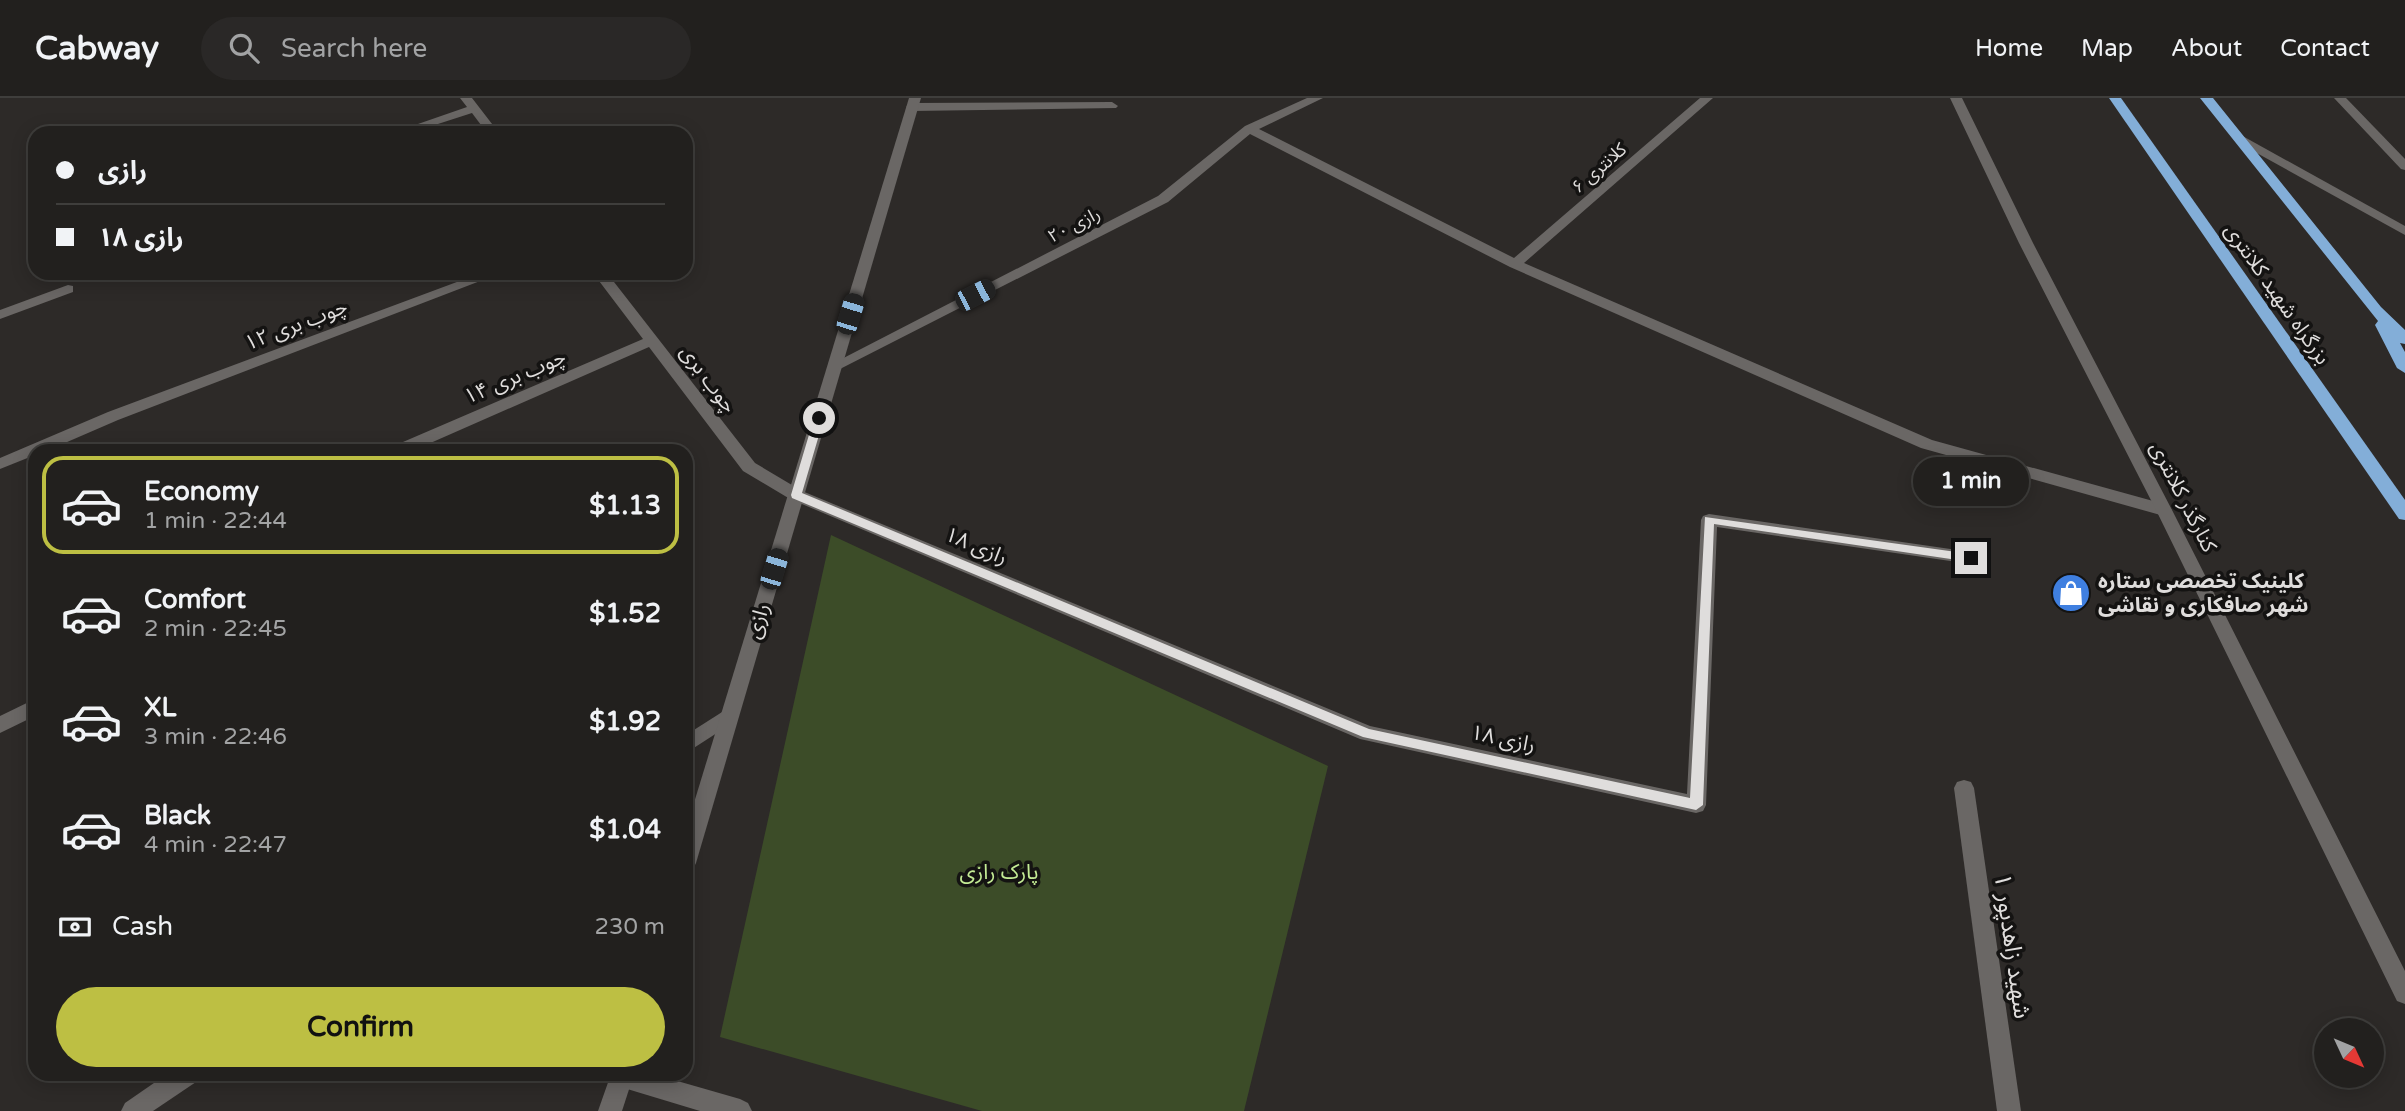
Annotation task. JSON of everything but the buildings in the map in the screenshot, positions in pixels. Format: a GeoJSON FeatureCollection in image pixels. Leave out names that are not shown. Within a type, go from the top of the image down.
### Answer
{"type":"FeatureCollection","features":[{"type":"Feature","properties":{"kind":"highway","name":"بزرگراه شهید کلانتری"},"geometry":{"type":"LineString","coordinates":[[2115,98],[2405,514]]}},
{"type":"Feature","properties":{"kind":"highway"},"geometry":{"type":"LineString","coordinates":[[2206,98],[2376,310],[2405,339]]}},
{"type":"Feature","properties":{"kind":"highway"},"geometry":{"type":"LineString","coordinates":[[2376,310],[2405,368]]}},
{"type":"Feature","properties":{"kind":"street"},"geometry":{"type":"LineString","coordinates":[[466,98],[487,126]]}},
{"type":"Feature","properties":{"kind":"street","name":"رازی ۲۰"},"geometry":{"type":"LineString","coordinates":[[835,366],[1163,199],[1249,129],[1317,98]]}},
{"type":"Feature","properties":{"kind":"street","name":"کلانتری ۶"},"geometry":{"type":"LineString","coordinates":[[1515,264],[1707,98]]}},
{"type":"Feature","properties":{"kind":"street","name":"کنارگذر کلانتری"},"geometry":{"type":"LineString","coordinates":[[1956,98],[2026,243],[2165,510],[2405,994]]}},
{"type":"Feature","properties":{"kind":"street"},"geometry":{"type":"LineString","coordinates":[[2340,98],[2405,166]]}},
{"type":"Feature","properties":{"kind":"street"},"geometry":{"type":"LineString","coordinates":[[914,102],[1112,106]]}},
{"type":"Feature","properties":{"kind":"street","name":"رازی"},"geometry":{"type":"LineString","coordinates":[[693,840],[914,102]]}},
{"type":"Feature","properties":{"kind":"street"},"geometry":{"type":"LineString","coordinates":[[420,126],[474,109]]}},
{"type":"Feature","properties":{"kind":"street"},"geometry":{"type":"LineString","coordinates":[[1249,129],[1515,264],[1927,444],[2165,510]]}},
{"type":"Feature","properties":{"kind":"street"},"geometry":{"type":"LineString","coordinates":[[2239,138],[2405,231]]}},
{"type":"Feature","properties":{"kind":"street","name":"۱۲ چوب بری"},"geometry":{"type":"LineString","coordinates":[[47,444],[113,416],[475,280]]}},
{"type":"Feature","properties":{"kind":"street","name":"چوب بری"},"geometry":{"type":"LineString","coordinates":[[606,280],[749,467],[796,495]]}},
{"type":"Feature","properties":{"kind":"street"},"geometry":{"type":"LineString","coordinates":[[0,315],[68,289]]}},
{"type":"Feature","properties":{"kind":"street","name":"۱۴ چوب بری"},"geometry":{"type":"LineString","coordinates":[[413,444],[653,340]]}},
{"type":"Feature","properties":{"kind":"street","name":"۱۲ چوب بری"},"geometry":{"type":"LineString","coordinates":[[0,464],[28,452]]}},
{"type":"Feature","properties":{"kind":"street","name":"رازی ۱۸"},"geometry":{"type":"LineString","coordinates":[[796,495],[1367,733],[1696,805],[1709,520],[1971,558]]}},
{"type":"Feature","properties":{"kind":"street"},"geometry":{"type":"LineString","coordinates":[[0,725],[28,711]]}},
{"type":"Feature","properties":{"kind":"street"},"geometry":{"type":"LineString","coordinates":[[693,740],[730,716]]}},
{"type":"Feature","properties":{"kind":"street","name":"۱ شهید زاهدپور"},"geometry":{"type":"LineString","coordinates":[[1964,788],[2009,1111]]}},
{"type":"Feature","properties":{"kind":"street"},"geometry":{"type":"LineString","coordinates":[[133,1111],[178,1081]]}},
{"type":"Feature","properties":{"kind":"street"},"geometry":{"type":"LineString","coordinates":[[610,1111],[621,1081]]}},
{"type":"Feature","properties":{"kind":"street"},"geometry":{"type":"LineString","coordinates":[[640,1081],[740,1111]]}},
{"type":"Feature","properties":{"kind":"green space","name":"پارک رازی"},"geometry":{"type":"Polygon","coordinates":[[[831,535],[1328,766],[1244,1111],[982,1111],[720,1037],[831,535]]]}},
{"type":"Feature","properties":{"kind":"place","name":"کلینیک تخصصی ستاره شهر صافکاری و نقاشی"},"geometry":{"type":"Point","coordinates":[2071,593]}},
{"type":"Feature","properties":{"kind":"route"},"geometry":{"type":"LineString","coordinates":[[819,418],[796,495],[1367,733],[1696,805],[1709,520],[1971,558]]}}]}
